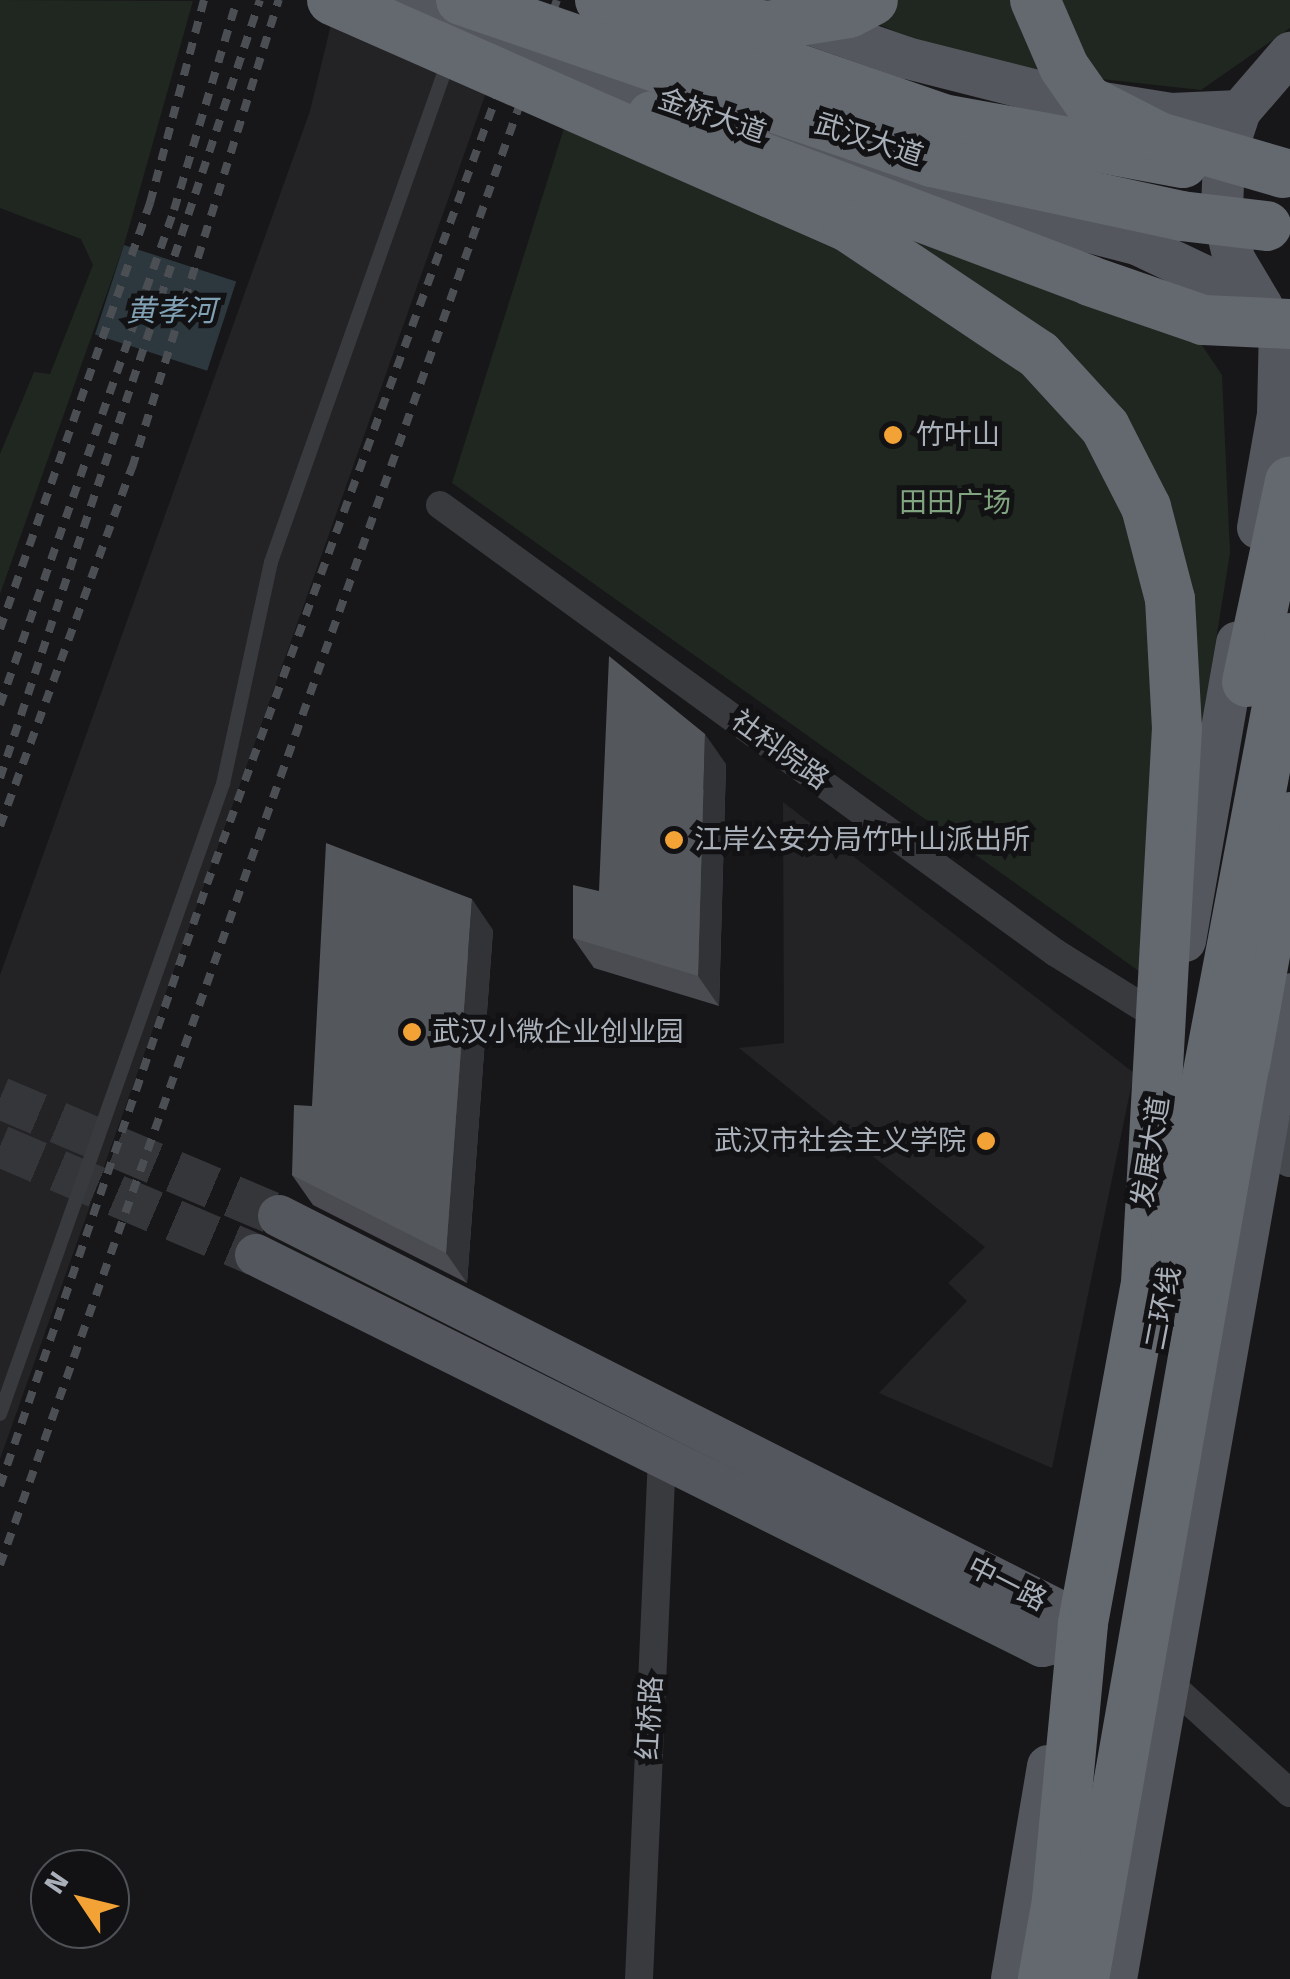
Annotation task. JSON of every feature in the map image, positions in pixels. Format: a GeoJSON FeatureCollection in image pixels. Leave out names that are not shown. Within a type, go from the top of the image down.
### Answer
{"type":"FeatureCollection","features":[{"type":"Feature","properties":{"kind":"highway"},"geometry":{"type":"LineString","coordinates":[[332,0],[462,52],[848,226],[1040,355],[1105,427],[1146,507],[1170,599],[1177,728],[1146,1284]]}},
{"type":"Feature","properties":{"kind":"highway","name":"武汉大道"},"geometry":{"type":"LineString","coordinates":[[461,0],[932,162],[1182,216],[1290,228]]}},
{"type":"Feature","properties":{"kind":"highway","name":"武汉大道"},"geometry":{"type":"LineString","coordinates":[[600,0],[943,118],[1183,163],[1287,173]]}},
{"type":"Feature","properties":{"kind":"highway"},"geometry":{"type":"LineString","coordinates":[[650,0],[767,26],[849,13],[873,0]]}},
{"type":"Feature","properties":{"kind":"highway"},"geometry":{"type":"LineString","coordinates":[[1035,0],[1064,67],[1087,100],[1159,137],[1287,173]]}},
{"type":"Feature","properties":{"kind":"highway"},"geometry":{"type":"LineString","coordinates":[[462,52],[714,137],[1202,320],[1280,321]]}},
{"type":"Feature","properties":{"kind":"highway"},"geometry":{"type":"LineString","coordinates":[[1057,1900],[1082,1624],[1146,1284],[1240,715],[1290,482]]}},
{"type":"Feature","properties":{"kind":"highway","name":"二环线"},"geometry":{"type":"LineString","coordinates":[[1043,1979],[1290,638]]}},
{"type":"Feature","properties":{"kind":"highway","name":"二环线"},"geometry":{"type":"LineString","coordinates":[[1084,1979],[1290,818]]}},
{"type":"Feature","properties":{"kind":"highway"},"geometry":{"type":"LineString","coordinates":[[1245,1065],[1290,880]]}},
{"type":"Feature","properties":{"kind":"main road","name":"金桥大道"},"geometry":{"type":"LineString","coordinates":[[392,0],[608,82],[930,190],[1139,245],[1280,321]]}},
{"type":"Feature","properties":{"kind":"main road"},"geometry":{"type":"LineString","coordinates":[[741,0],[907,58],[1053,95],[1172,114],[1240,111]]}},
{"type":"Feature","properties":{"kind":"main road"},"geometry":{"type":"LineString","coordinates":[[1280,321],[1234,259],[1222,209],[1224,159],[1240,111],[1290,52]]}},
{"type":"Feature","properties":{"kind":"main road","name":"发展大道"},"geometry":{"type":"LineString","coordinates":[[1012,1979],[1278,414],[1280,321]]}},
{"type":"Feature","properties":{"kind":"main road"},"geometry":{"type":"LineString","coordinates":[[1116,1979],[1168,1682],[1278,1132],[1290,994]]}},
{"type":"Feature","properties":{"kind":"main road"},"geometry":{"type":"LineString","coordinates":[[1172,1025],[1278,1132],[1290,1158]]}},
{"type":"Feature","properties":{"kind":"main road","name":"中一路"},"geometry":{"type":"LineString","coordinates":[[256,1254],[1042,1646],[1070,1640],[1057,1610],[279,1216]]}},
{"type":"Feature","properties":{"kind":"main road"},"geometry":{"type":"LineString","coordinates":[[1070,1640],[1168,1682]]}},
{"type":"Feature","properties":{"kind":"street","name":"社科院路"},"geometry":{"type":"LineString","coordinates":[[440,506],[1056,954],[1172,1025]]}},
{"type":"Feature","properties":{"kind":"street","name":"红桥路"},"geometry":{"type":"LineString","coordinates":[[639,1979],[662,1457]]}},
{"type":"Feature","properties":{"kind":"street"},"geometry":{"type":"LineString","coordinates":[[1168,1682],[1290,1792]]}},
{"type":"Feature","properties":{"kind":"lane"},"geometry":{"type":"LineString","coordinates":[[0,1414],[223,784],[272,562],[470,0]]}},
{"type":"Feature","properties":{"kind":"shaded area"},"geometry":{"type":"Polygon","coordinates":[[[337,0],[519,0],[0,1459],[0,975],[310,111],[337,0]]]}},
{"type":"Feature","properties":{"kind":"shaded area","name":"武汉市社会主义学院"},"geometry":{"type":"Polygon","coordinates":[[[783,802],[1134,1073],[1052,1468],[879,1393],[967,1301],[948,1283],[985,1247],[739,1048],[784,1043],[783,802]]]}},
{"type":"Feature","properties":{"kind":"green space"},"geometry":{"type":"Polygon","coordinates":[[[0,0],[193,1],[124,245],[0,594],[0,454],[34,372],[50,374],[93,265],[81,239],[0,208],[0,0]]]}},
{"type":"Feature","properties":{"kind":"green space"},"geometry":{"type":"Polygon","coordinates":[[[817,0],[1290,0],[1290,28],[1201,90],[1037,72],[922,42],[817,0]]]}},
{"type":"Feature","properties":{"kind":"green space","name":"田田广场"},"geometry":{"type":"Polygon","coordinates":[[[577,87],[1183,317],[1222,375],[1230,553],[1160,986],[452,483],[577,87]]]}},
{"type":"Feature","properties":{"kind":"water","name":"黄孝河"},"geometry":{"type":"Polygon","coordinates":[[[124,245],[236,281],[207,371],[95,334],[124,245]]]}},
{"type":"Feature","properties":{"kind":"building","name":"江岸公安分局竹叶山派出所"},"geometry":{"type":"Polygon","coordinates":[[[609,656],[705,734],[698,976],[573,938],[573,885],[599,891],[609,656]]]}},
{"type":"Feature","properties":{"kind":"building","name":"武汉小微企业创业园"},"geometry":{"type":"Polygon","coordinates":[[[326,843],[472,899],[446,1253],[292,1175],[294,1105],[312,1106],[326,843]]]}},
{"type":"Feature","properties":{"kind":"tunnel"},"geometry":{"type":"LineString","coordinates":[[0,1098],[279,1216]]}},
{"type":"Feature","properties":{"kind":"tunnel"},"geometry":{"type":"LineString","coordinates":[[0,1146],[256,1255]]}},
{"type":"Feature","properties":{"kind":"railway"},"geometry":{"type":"LineString","coordinates":[[0,629],[150,203],[204,0]]}},
{"type":"Feature","properties":{"kind":"railway"},"geometry":{"type":"LineString","coordinates":[[0,705],[174,210],[237,0]]}},
{"type":"Feature","properties":{"kind":"railway"},"geometry":{"type":"LineString","coordinates":[[0,778],[260,0]]}},
{"type":"Feature","properties":{"kind":"railway"},"geometry":{"type":"LineString","coordinates":[[0,826],[132,468],[279,0]]}},
{"type":"Feature","properties":{"kind":"railway"},"geometry":{"type":"LineString","coordinates":[[0,1486],[207,884],[532,0]]}},
{"type":"Feature","properties":{"kind":"railway"},"geometry":{"type":"LineString","coordinates":[[0,1565],[557,0]]}},
{"type":"Feature","properties":{"kind":"place","name":"竹叶山"},"geometry":{"type":"Point","coordinates":[893,435]}},
{"type":"Feature","properties":{"kind":"place","name":"江岸公安分局竹叶山派出所"},"geometry":{"type":"Point","coordinates":[674,840]}},
{"type":"Feature","properties":{"kind":"place","name":"武汉小微企业创业园"},"geometry":{"type":"Point","coordinates":[412,1032]}},
{"type":"Feature","properties":{"kind":"place","name":"武汉市社会主义学院"},"geometry":{"type":"Point","coordinates":[986,1141]}}]}
